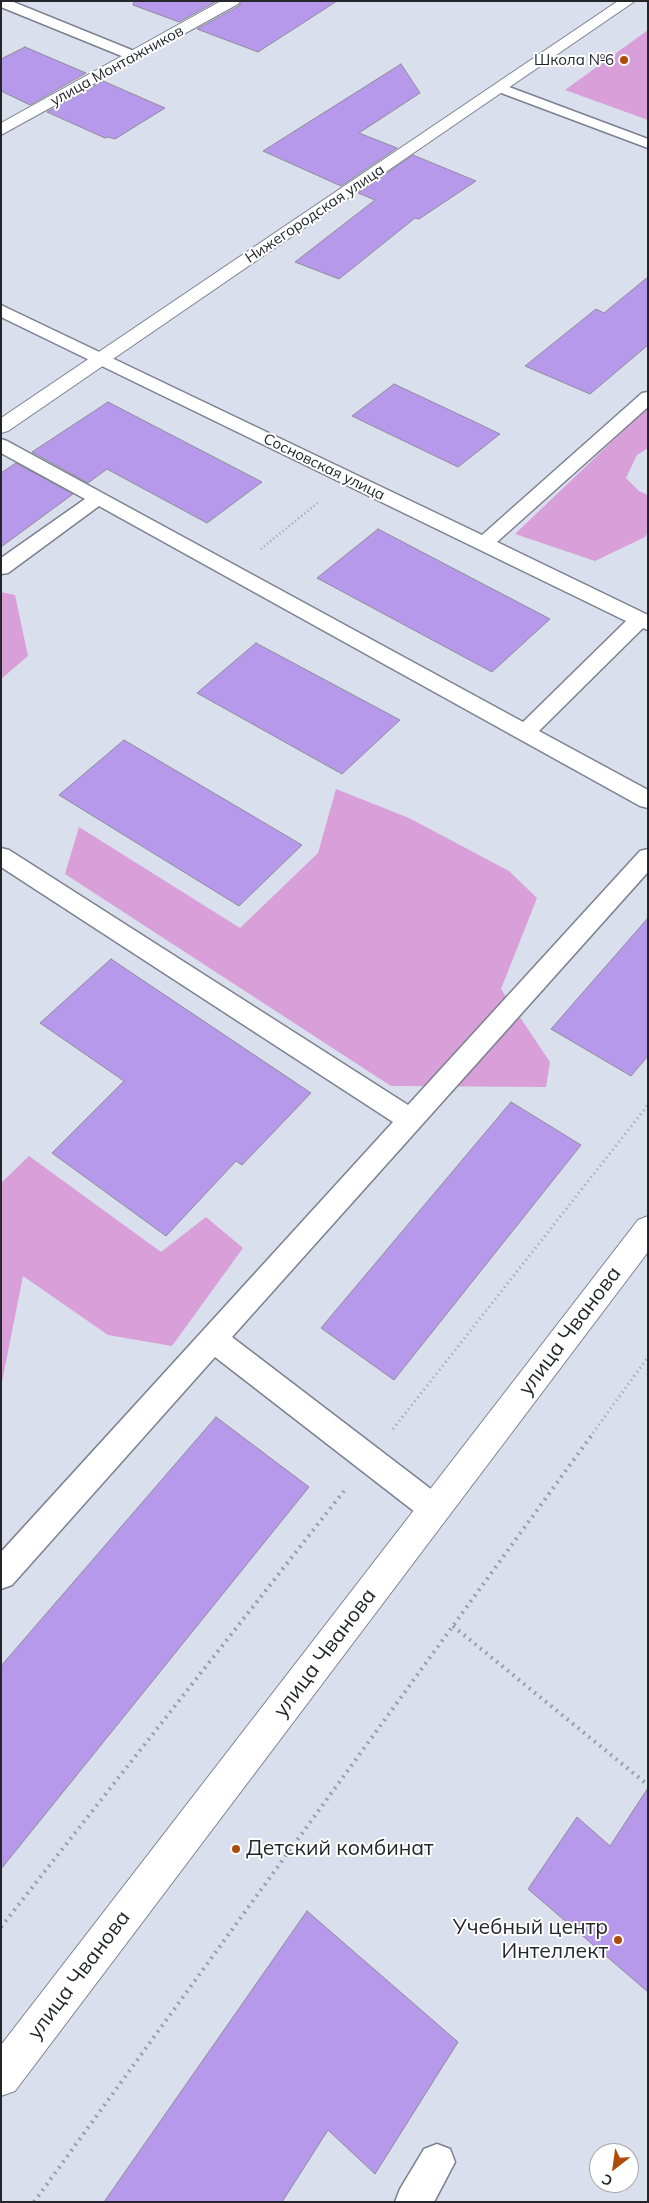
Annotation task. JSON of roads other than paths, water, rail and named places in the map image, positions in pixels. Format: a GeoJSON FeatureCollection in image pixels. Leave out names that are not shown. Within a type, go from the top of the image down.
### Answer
{"type":"FeatureCollection","features":[{"type":"Feature","properties":{"kind":"street","name":"улица Монтажников"},"geometry":{"type":"LineString","coordinates":[[1,130],[233,1]]}},
{"type":"Feature","properties":{"kind":"street","name":"Нижегородская улица"},"geometry":{"type":"LineString","coordinates":[[1,427],[501,88],[622,2]]}},
{"type":"Feature","properties":{"kind":"street","name":"улица Чванова"},"geometry":{"type":"LineString","coordinates":[[1,2077],[648,1229]]}},
{"type":"Feature","properties":{"kind":"lane"},"geometry":{"type":"LineString","coordinates":[[1,2],[134,56]]}},
{"type":"Feature","properties":{"kind":"lane"},"geometry":{"type":"LineString","coordinates":[[501,88],[648,144]]}},
{"type":"Feature","properties":{"kind":"lane","name":"Сосновская улица"},"geometry":{"type":"LineString","coordinates":[[1,310],[644,621]]}},
{"type":"Feature","properties":{"kind":"lane"},"geometry":{"type":"LineString","coordinates":[[484,544],[648,397]]}},
{"type":"Feature","properties":{"kind":"lane"},"geometry":{"type":"LineString","coordinates":[[1,445],[648,800]]}},
{"type":"Feature","properties":{"kind":"lane"},"geometry":{"type":"LineString","coordinates":[[1,568],[98,498]]}},
{"type":"Feature","properties":{"kind":"lane"},"geometry":{"type":"LineString","coordinates":[[525,732],[644,621]]}},
{"type":"Feature","properties":{"kind":"lane"},"geometry":{"type":"LineString","coordinates":[[1,856],[410,1120]]}},
{"type":"Feature","properties":{"kind":"lane"},"geometry":{"type":"LineString","coordinates":[[1,1574],[648,857]]}},
{"type":"Feature","properties":{"kind":"lane"},"geometry":{"type":"LineString","coordinates":[[213,1339],[434,1509]]}},
{"type":"Feature","properties":{"kind":"lane"},"geometry":{"type":"LineString","coordinates":[[413,2202],[437,2162]]}},
{"type":"Feature","properties":{"kind":"place","name":"Школа №6"},"geometry":{"type":"Point","coordinates":[624,60]}},
{"type":"Feature","properties":{"kind":"place","name":"Детский комбинат"},"geometry":{"type":"Point","coordinates":[236,1849]}},
{"type":"Feature","properties":{"kind":"place","name":"Учебный центр Интеллект"},"geometry":{"type":"Point","coordinates":[618,1940]}}]}
